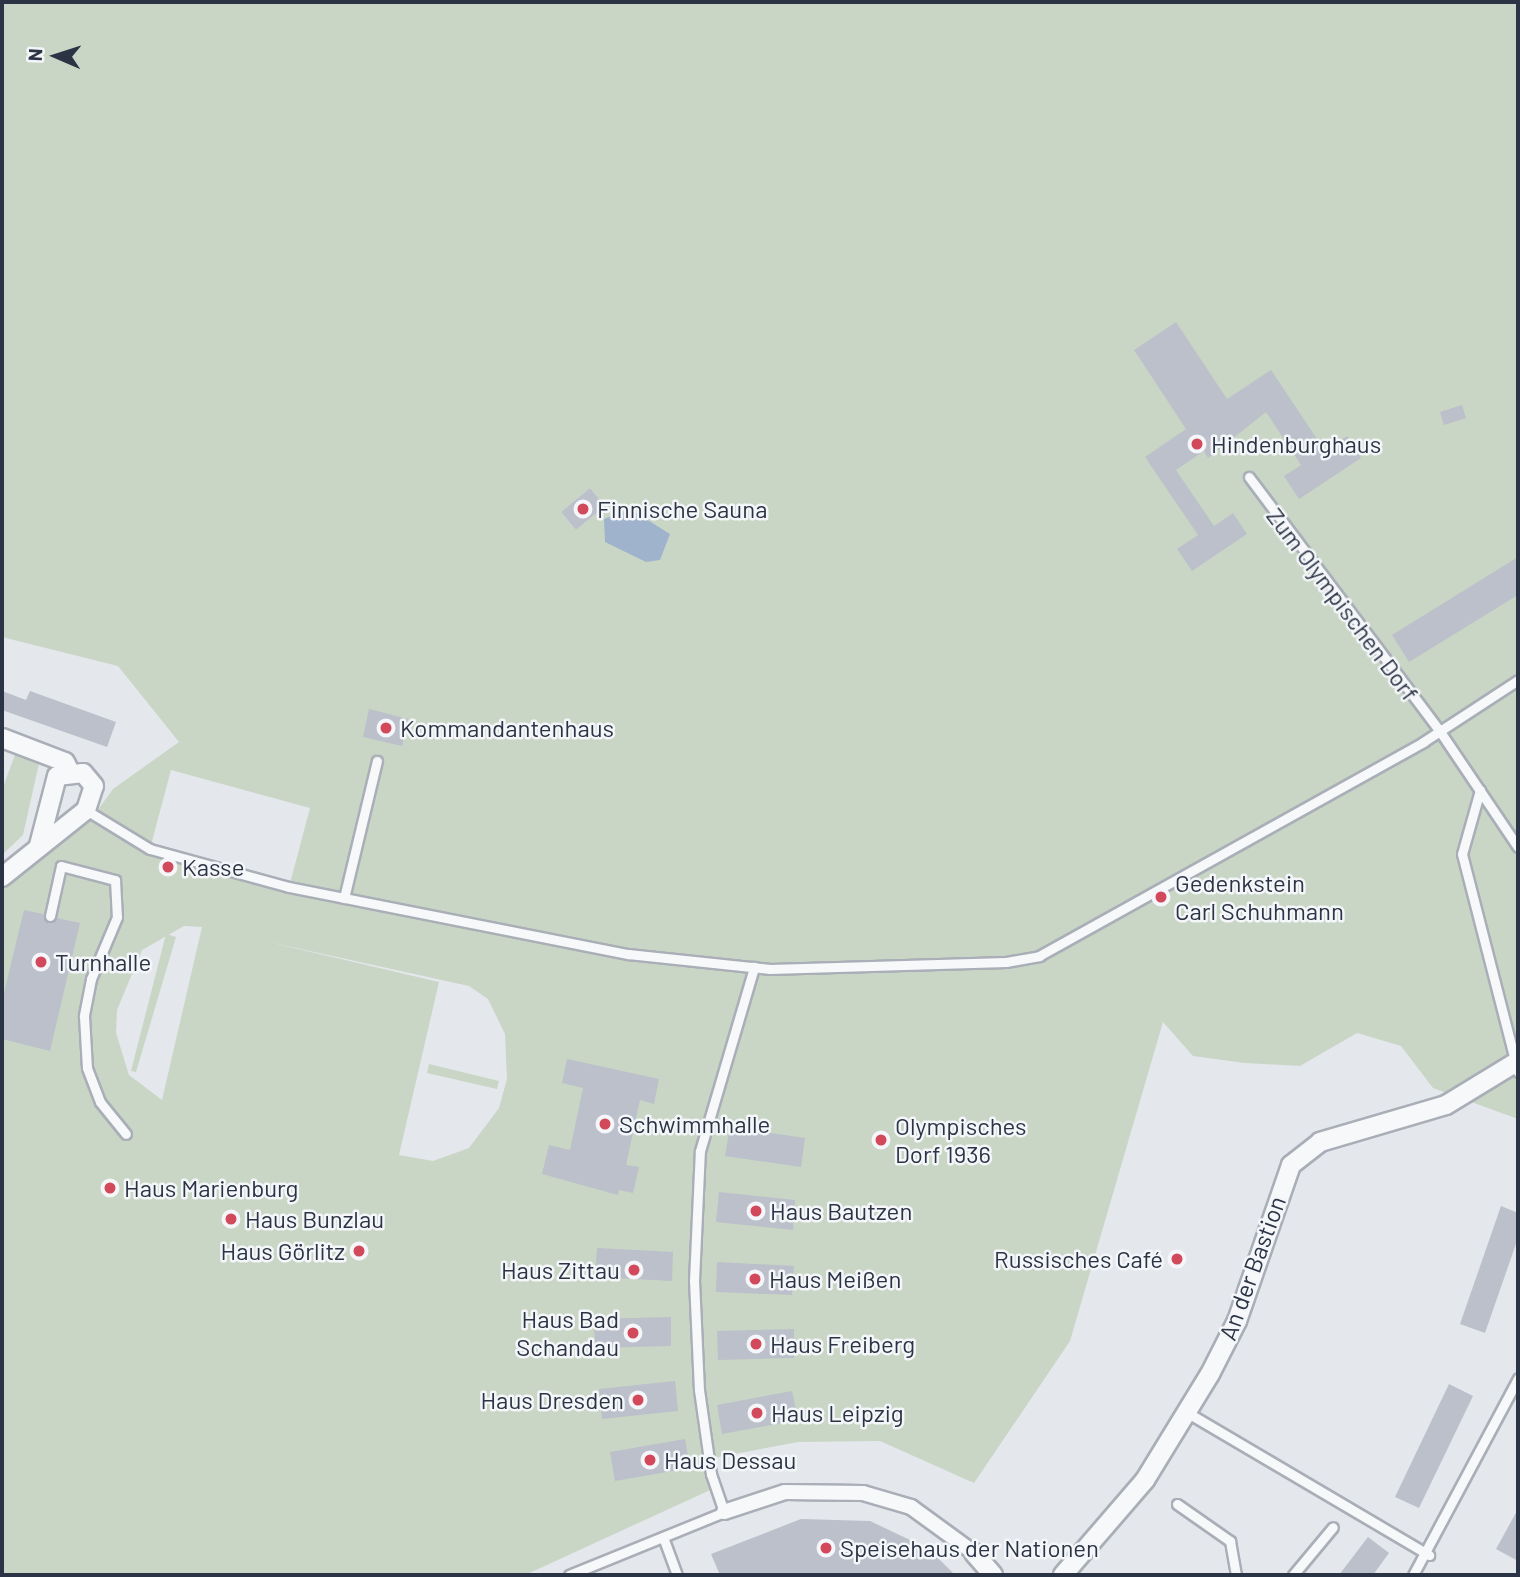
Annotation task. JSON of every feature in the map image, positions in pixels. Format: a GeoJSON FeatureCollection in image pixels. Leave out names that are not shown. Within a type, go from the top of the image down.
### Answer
{"type":"FeatureCollection","features":[{"type":"Feature","properties":{"kind":"street"},"geometry":{"type":"LineString","coordinates":[[2,738],[65,762],[69,771],[92,779],[94,798],[86,810],[2,877]]}},
{"type":"Feature","properties":{"kind":"street"},"geometry":{"type":"LineString","coordinates":[[39,845],[52,788],[69,771]]}},
{"type":"Feature","properties":{"kind":"street","name":"An der Bastion"},"geometry":{"type":"LineString","coordinates":[[1063,1575],[1145,1480],[1188,1413],[1237,1321],[1284,1181],[1303,1152],[1446,1105],[1517,1065]]}},
{"type":"Feature","properties":{"kind":"street"},"geometry":{"type":"LineString","coordinates":[[724,1512],[785,1492],[863,1493],[911,1507],[974,1553],[993,1575]]}},
{"type":"Feature","properties":{"kind":"lane","name":"Zum Olympischen Dorf"},"geometry":{"type":"LineString","coordinates":[[1249,477],[1439,730],[1518,847]]}},
{"type":"Feature","properties":{"kind":"lane"},"geometry":{"type":"LineString","coordinates":[[86,810],[150,849],[344,898],[628,954],[754,967],[1039,956],[1439,730],[1518,680]]}},
{"type":"Feature","properties":{"kind":"lane"},"geometry":{"type":"LineString","coordinates":[[344,898],[377,761]]}},
{"type":"Feature","properties":{"kind":"lane"},"geometry":{"type":"LineString","coordinates":[[1480,790],[1462,854],[1517,1065]]}},
{"type":"Feature","properties":{"kind":"lane"},"geometry":{"type":"LineString","coordinates":[[50,916],[61,866],[116,880],[117,917],[91,979],[84,1016],[87,1069],[100,1102],[126,1134]]}},
{"type":"Feature","properties":{"kind":"lane"},"geometry":{"type":"LineString","coordinates":[[569,1575],[724,1512],[711,1474],[699,1390],[694,1281],[700,1163],[754,967]]}},
{"type":"Feature","properties":{"kind":"lane"},"geometry":{"type":"LineString","coordinates":[[1413,1575],[1429,1555],[1518,1378]]}},
{"type":"Feature","properties":{"kind":"lane"},"geometry":{"type":"LineString","coordinates":[[1188,1413],[1429,1555]]}},
{"type":"Feature","properties":{"kind":"lane"},"geometry":{"type":"LineString","coordinates":[[1177,1504],[1230,1541],[1236,1575]]}},
{"type":"Feature","properties":{"kind":"lane"},"geometry":{"type":"LineString","coordinates":[[1293,1575],[1332,1527]]}},
{"type":"Feature","properties":{"kind":"lane"},"geometry":{"type":"LineString","coordinates":[[663,1537],[677,1575]]}},
{"type":"Feature","properties":{"kind":"green space"},"geometry":{"type":"Polygon","coordinates":[[[2,2],[1518,2],[1518,1119],[1433,1088],[1401,1046],[1357,1033],[1300,1066],[1245,1063],[1193,1056],[1163,1022],[1070,1341],[974,1483],[880,1441],[798,1442],[713,1458],[719,1486],[525,1575],[2,1575],[2,891],[22,867],[92,818],[113,789],[179,742],[118,666],[2,637],[2,2]],[[590,488],[561,512],[576,530],[605,506],[590,488]],[[171,770],[150,849],[289,887],[310,808],[171,770]],[[184,926],[142,950],[117,1010],[116,1033],[129,1075],[162,1100],[202,927],[184,926]],[[264,941],[439,982],[399,1155],[433,1161],[469,1148],[499,1108],[507,1079],[505,1034],[488,999],[469,986],[264,941]]]}},
{"type":"Feature","properties":{"kind":"green space"},"geometry":{"type":"Polygon","coordinates":[[[16,752],[40,759],[23,835],[2,855],[2,790],[16,752]]]}},
{"type":"Feature","properties":{"kind":"green space"},"geometry":{"type":"Polygon","coordinates":[[[166,934],[176,937],[136,1072],[131,1071],[166,934]]]}},
{"type":"Feature","properties":{"kind":"green space"},"geometry":{"type":"Polygon","coordinates":[[[429,1064],[499,1081],[497,1089],[427,1073],[429,1064]]]}},
{"type":"Feature","properties":{"kind":"water"},"geometry":{"type":"Polygon","coordinates":[[[630,509],[670,534],[660,560],[646,562],[605,542],[604,519],[630,509]]]}},
{"type":"Feature","properties":{"kind":"building","name":"Hindenburghaus"},"geometry":{"type":"Polygon","coordinates":[[[1176,322],[1227,399],[1271,370],[1325,451],[1347,436],[1361,458],[1299,499],[1284,476],[1301,465],[1266,412],[1208,458],[1204,451],[1176,470],[1214,526],[1233,513],[1247,534],[1192,571],[1177,549],[1198,535],[1145,457],[1186,429],[1134,350],[1176,322]]]}},
{"type":"Feature","properties":{"kind":"building"},"geometry":{"type":"Polygon","coordinates":[[[1462,405],[1466,418],[1444,425],[1440,412],[1462,405]]]}},
{"type":"Feature","properties":{"kind":"building","name":"Finnische Sauna"},"geometry":{"type":"Polygon","coordinates":[[[590,488],[605,506],[576,530],[561,512],[590,488]]]}},
{"type":"Feature","properties":{"kind":"building"},"geometry":{"type":"Polygon","coordinates":[[[1518,557],[1518,595],[1409,662],[1392,635],[1518,557]]]}},
{"type":"Feature","properties":{"kind":"building"},"geometry":{"type":"Polygon","coordinates":[[[2,691],[26,700],[30,691],[116,722],[107,747],[2,710],[2,691]]]}},
{"type":"Feature","properties":{"kind":"building","name":"Kommandantenhaus"},"geometry":{"type":"Polygon","coordinates":[[[369,709],[408,719],[402,746],[363,737],[369,709]]]}},
{"type":"Feature","properties":{"kind":"building","name":"Turnhalle"},"geometry":{"type":"Polygon","coordinates":[[[24,910],[43,914],[48,923],[57,918],[80,923],[50,1051],[2,1039],[2,1001],[24,910]]]}},
{"type":"Feature","properties":{"kind":"building","name":"Schwimmhalle"},"geometry":{"type":"Polygon","coordinates":[[[567,1059],[659,1079],[654,1104],[640,1100],[626,1165],[639,1167],[633,1193],[619,1190],[618,1195],[542,1174],[549,1145],[570,1150],[583,1088],[562,1083],[567,1059]]]}},
{"type":"Feature","properties":{"kind":"building"},"geometry":{"type":"Polygon","coordinates":[[[730,1127],[805,1138],[801,1167],[725,1156],[730,1127]]]}},
{"type":"Feature","properties":{"kind":"building","name":"Haus Bautzen"},"geometry":{"type":"Polygon","coordinates":[[[719,1192],[795,1200],[793,1230],[716,1222],[719,1192]]]}},
{"type":"Feature","properties":{"kind":"building"},"geometry":{"type":"Polygon","coordinates":[[[1501,1206],[1518,1213],[1518,1238],[1485,1333],[1460,1324],[1501,1206]]]}},
{"type":"Feature","properties":{"kind":"building","name":"Haus Zittau"},"geometry":{"type":"Polygon","coordinates":[[[597,1248],[673,1252],[672,1281],[595,1277],[597,1248]]]}},
{"type":"Feature","properties":{"kind":"building","name":"Haus Meißen"},"geometry":{"type":"Polygon","coordinates":[[[717,1262],[794,1266],[792,1295],[716,1292],[717,1262]]]}},
{"type":"Feature","properties":{"kind":"building","name":"Haus Bad Schandau"},"geometry":{"type":"Polygon","coordinates":[[[671,1317],[671,1346],[595,1348],[594,1319],[671,1317]]]}},
{"type":"Feature","properties":{"kind":"building","name":"Haus Freiberg"},"geometry":{"type":"Polygon","coordinates":[[[794,1329],[794,1358],[718,1360],[717,1331],[794,1329]]]}},
{"type":"Feature","properties":{"kind":"building","name":"Haus Dresden"},"geometry":{"type":"Polygon","coordinates":[[[675,1381],[678,1411],[602,1419],[599,1389],[675,1381]]]}},
{"type":"Feature","properties":{"kind":"building"},"geometry":{"type":"Polygon","coordinates":[[[1449,1384],[1473,1396],[1419,1508],[1395,1497],[1449,1384]]]}},
{"type":"Feature","properties":{"kind":"building","name":"Haus Leipzig"},"geometry":{"type":"Polygon","coordinates":[[[792,1391],[798,1420],[722,1434],[717,1405],[792,1391]]]}},
{"type":"Feature","properties":{"kind":"building","name":"Haus Dessau"},"geometry":{"type":"Polygon","coordinates":[[[685,1439],[690,1468],[615,1481],[610,1452],[685,1439]]]}},
{"type":"Feature","properties":{"kind":"building"},"geometry":{"type":"Polygon","coordinates":[[[1518,1509],[1518,1561],[1496,1549],[1518,1509]]]}},
{"type":"Feature","properties":{"kind":"building","name":"Speisehaus der Nationen"},"geometry":{"type":"Polygon","coordinates":[[[801,1519],[870,1521],[929,1549],[955,1575],[720,1575],[711,1554],[801,1519]]]}},
{"type":"Feature","properties":{"kind":"building"},"geometry":{"type":"Polygon","coordinates":[[[1368,1537],[1389,1553],[1373,1575],[1339,1575],[1368,1537]]]}},
{"type":"Feature","properties":{"kind":"place","name":"Hindenburghaus"},"geometry":{"type":"Point","coordinates":[1197,444]}},
{"type":"Feature","properties":{"kind":"place","name":"Finnische Sauna"},"geometry":{"type":"Point","coordinates":[583,509]}},
{"type":"Feature","properties":{"kind":"place","name":"Kommandantenhaus"},"geometry":{"type":"Point","coordinates":[386,728]}},
{"type":"Feature","properties":{"kind":"place","name":"Kasse"},"geometry":{"type":"Point","coordinates":[168,867]}},
{"type":"Feature","properties":{"kind":"place","name":"Gedenkstein Carl Schuhmann"},"geometry":{"type":"Point","coordinates":[1161,897]}},
{"type":"Feature","properties":{"kind":"place","name":"Turnhalle"},"geometry":{"type":"Point","coordinates":[41,962]}},
{"type":"Feature","properties":{"kind":"place","name":"Schwimmhalle"},"geometry":{"type":"Point","coordinates":[605,1124]}},
{"type":"Feature","properties":{"kind":"place","name":"Olympisches Dorf 1936"},"geometry":{"type":"Point","coordinates":[881,1140]}},
{"type":"Feature","properties":{"kind":"place","name":"Haus Marienburg"},"geometry":{"type":"Point","coordinates":[110,1188]}},
{"type":"Feature","properties":{"kind":"place","name":"Haus Bautzen"},"geometry":{"type":"Point","coordinates":[756,1211]}},
{"type":"Feature","properties":{"kind":"place","name":"Haus Bunzlau"},"geometry":{"type":"Point","coordinates":[231,1219]}},
{"type":"Feature","properties":{"kind":"place","name":"Haus Görlitz"},"geometry":{"type":"Point","coordinates":[359,1251]}},
{"type":"Feature","properties":{"kind":"place","name":"Russisches Café"},"geometry":{"type":"Point","coordinates":[1177,1259]}},
{"type":"Feature","properties":{"kind":"place","name":"Haus Zittau"},"geometry":{"type":"Point","coordinates":[634,1270]}},
{"type":"Feature","properties":{"kind":"place","name":"Haus Meißen"},"geometry":{"type":"Point","coordinates":[755,1279]}},
{"type":"Feature","properties":{"kind":"place","name":"Haus Bad Schandau"},"geometry":{"type":"Point","coordinates":[633,1333]}},
{"type":"Feature","properties":{"kind":"place","name":"Haus Freiberg"},"geometry":{"type":"Point","coordinates":[756,1344]}},
{"type":"Feature","properties":{"kind":"place","name":"Haus Dresden"},"geometry":{"type":"Point","coordinates":[638,1400]}},
{"type":"Feature","properties":{"kind":"place","name":"Haus Leipzig"},"geometry":{"type":"Point","coordinates":[757,1413]}},
{"type":"Feature","properties":{"kind":"place","name":"Haus Dessau"},"geometry":{"type":"Point","coordinates":[650,1460]}},
{"type":"Feature","properties":{"kind":"place","name":"Speisehaus der Nationen"},"geometry":{"type":"Point","coordinates":[826,1548]}}]}
